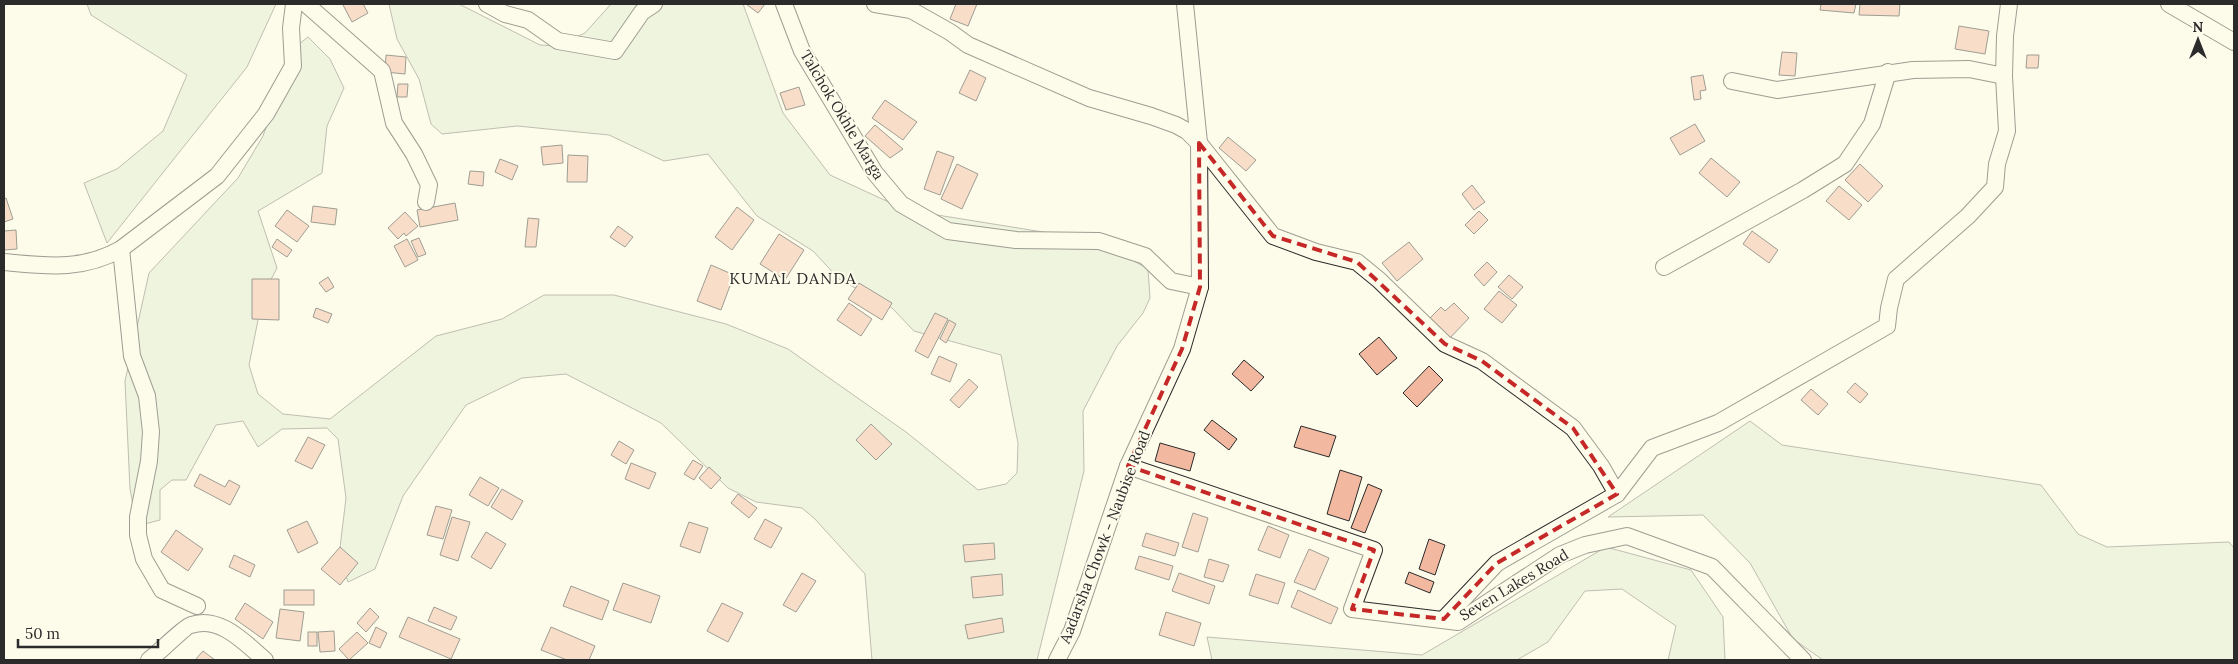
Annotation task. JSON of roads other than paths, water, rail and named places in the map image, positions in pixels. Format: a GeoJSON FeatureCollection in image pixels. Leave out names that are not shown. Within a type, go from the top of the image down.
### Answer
{"type":"FeatureCollection","features":[{"type":"Feature","properties":{"kind":"street"},"geometry":{"type":"LineString","coordinates":[[4,262],[54,266],[82,264],[104,258],[121,249],[217,176],[266,114],[293,66],[291,28],[294,4]]}},
{"type":"Feature","properties":{"kind":"street"},"geometry":{"type":"LineString","coordinates":[[306,4],[382,72],[394,123],[414,154],[429,185],[426,202]]}},
{"type":"Feature","properties":{"kind":"street"},"geometry":{"type":"LineString","coordinates":[[487,4],[504,14],[528,20],[558,41],[615,51],[642,12],[654,4]]}},
{"type":"Feature","properties":{"kind":"street","name":"Talchok Okhle Marga"},"geometry":{"type":"LineString","coordinates":[[784,4],[802,51],[875,172],[901,204],[948,231],[1016,240],[1099,241],[1145,256],[1171,281],[1200,287]]}},
{"type":"Feature","properties":{"kind":"street"},"geometry":{"type":"LineString","coordinates":[[874,4],[911,10],[950,32],[968,45],[1089,98],[1151,116],[1187,131],[1199,143],[1272,236],[1316,252],[1357,262],[1379,280],[1445,344],[1482,361],[1550,409],[1573,428],[1601,466],[1617,494]]}},
{"type":"Feature","properties":{"kind":"street","name":"Aadarsha Chowk - Naubise Road"},"geometry":{"type":"LineString","coordinates":[[1057,660],[1072,631],[1128,466],[1182,349],[1200,287],[1199,143],[1184,4]]}},
{"type":"Feature","properties":{"kind":"street"},"geometry":{"type":"LineString","coordinates":[[1444,619],[1497,563],[1617,494],[1652,448],[1718,423],[1887,326],[1896,280],[1968,216],[1995,187],[1997,164],[2007,131],[2004,76],[2005,36],[2009,4]]}},
{"type":"Feature","properties":{"kind":"street"},"geometry":{"type":"LineString","coordinates":[[2169,4],[2234,42]]}},
{"type":"Feature","properties":{"kind":"street"},"geometry":{"type":"LineString","coordinates":[[1732,81],[1777,90],[1888,72],[1969,69],[2004,76]]}},
{"type":"Feature","properties":{"kind":"street"},"geometry":{"type":"LineString","coordinates":[[1664,267],[1803,190],[1845,164],[1872,124],[1888,72]]}},
{"type":"Feature","properties":{"kind":"street"},"geometry":{"type":"LineString","coordinates":[[121,249],[132,356],[147,396],[151,432],[149,461],[138,517],[138,535],[144,559],[162,590],[197,606]]}},
{"type":"Feature","properties":{"kind":"street","name":"Seven Lakes Road"},"geometry":{"type":"LineString","coordinates":[[1128,466],[1374,550],[1352,609],[1458,622],[1560,555],[1585,545],[1627,536],[1712,567],[1803,660]]}},
{"type":"Feature","properties":{"kind":"street"},"geometry":{"type":"LineString","coordinates":[[149,660],[190,625],[214,622],[237,636],[265,660]]}},
{"type":"Feature","properties":{"kind":"district","name":"KUMAL DANDA"},"geometry":{"type":"Point","coordinates":[793,278]}}]}
